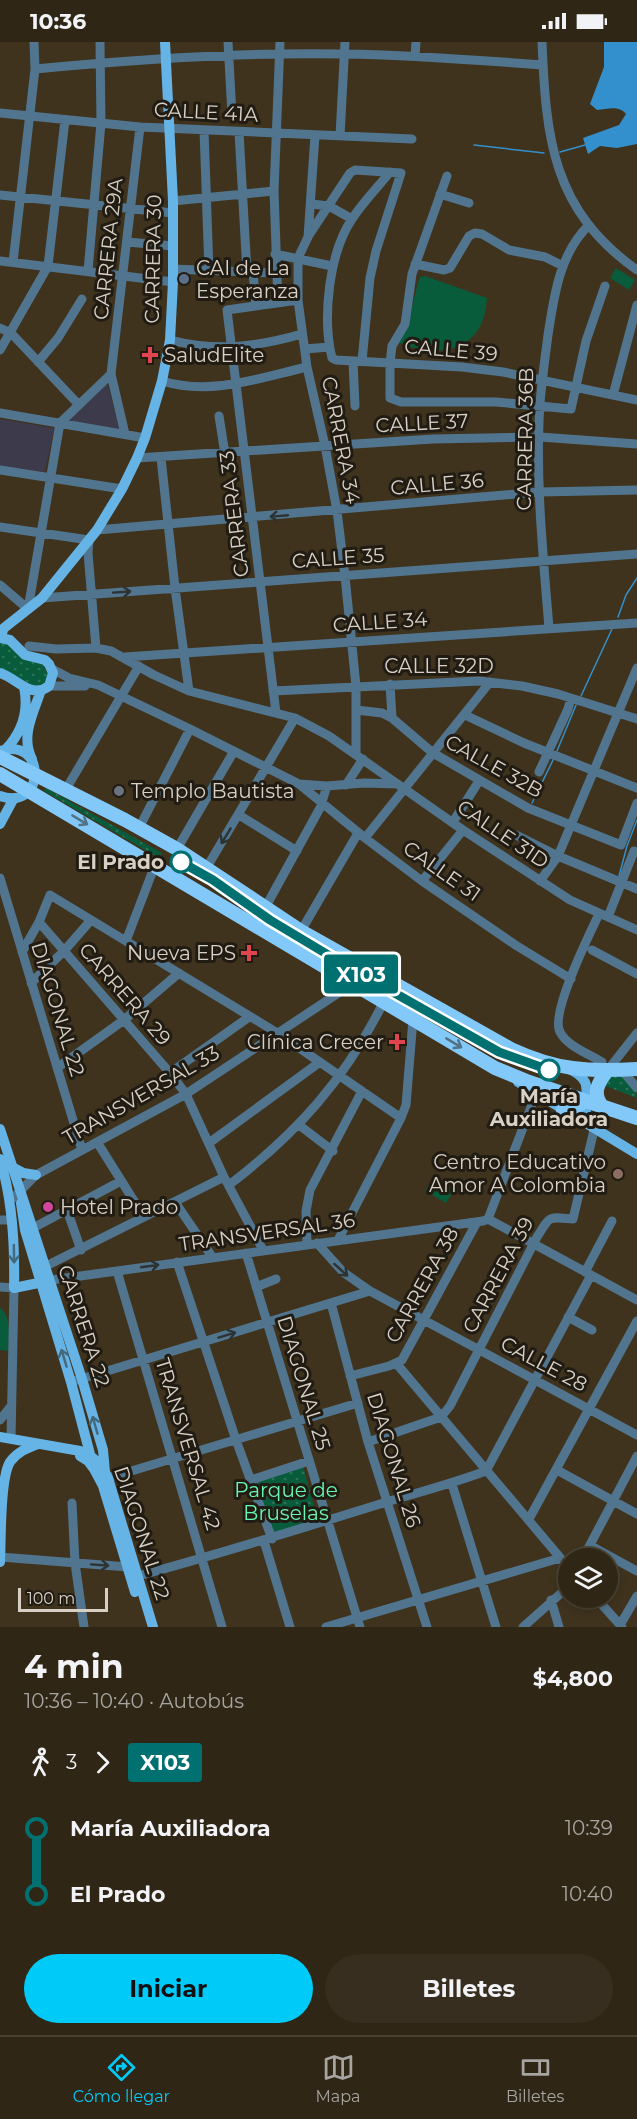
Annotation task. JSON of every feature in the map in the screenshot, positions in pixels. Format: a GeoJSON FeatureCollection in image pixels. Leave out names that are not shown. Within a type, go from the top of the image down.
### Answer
{"type":"FeatureCollection","features":[{"type":"Feature","properties":{"kind":"highway"},"geometry":{"type":"LineString","coordinates":[[1,751],[177,849],[301,931],[502,1045],[530,1058],[556,1065],[637,1069]]}},
{"type":"Feature","properties":{"kind":"highway"},"geometry":{"type":"LineString","coordinates":[[34,768],[94,796],[125,819]]}},
{"type":"Feature","properties":{"kind":"highway"},"geometry":{"type":"LineString","coordinates":[[0,774],[22,795],[53,805],[495,1068],[529,1082],[637,1118]]}},
{"type":"Feature","properties":{"kind":"highway"},"geometry":{"type":"LineString","coordinates":[[342,992],[349,980]]}},
{"type":"Feature","properties":{"kind":"highway"},"geometry":{"type":"LineString","coordinates":[[602,1106],[597,1098],[596,1090],[605,1069]]}},
{"type":"Feature","properties":{"kind":"highway"},"geometry":{"type":"LineString","coordinates":[[563,1110],[586,1101]]}},
{"type":"Feature","properties":{"kind":"main road","name":"CARRERA 30"},"geometry":{"type":"LineString","coordinates":[[0,638],[4,628],[42,598],[97,530],[122,489],[136,459],[145,438],[162,381],[170,340],[173,282],[173,201],[165,42]]}},
{"type":"Feature","properties":{"kind":"main road"},"geometry":{"type":"LineString","coordinates":[[0,638],[13,642],[25,655],[45,660],[52,669],[53,677],[45,688],[27,736],[27,747],[34,768],[22,795],[0,824]]}},
{"type":"Feature","properties":{"kind":"main road"},"geometry":{"type":"LineString","coordinates":[[0,673],[30,690],[45,688]]}},
{"type":"Feature","properties":{"kind":"main road"},"geometry":{"type":"LineString","coordinates":[[1,751],[18,734],[25,716],[24,687]]}},
{"type":"Feature","properties":{"kind":"main road"},"geometry":{"type":"LineString","coordinates":[[0,796],[22,795]]}},
{"type":"Feature","properties":{"kind":"main road"},"geometry":{"type":"LineString","coordinates":[[556,1065],[572,1070],[585,1081],[588,1092],[585,1116],[594,1130]]}},
{"type":"Feature","properties":{"kind":"main road"},"geometry":{"type":"LineString","coordinates":[[495,1068],[637,1154]]}},
{"type":"Feature","properties":{"kind":"main road","name":"CARRERA 22"},"geometry":{"type":"LineString","coordinates":[[1,1133],[20,1193],[28,1209],[31,1232],[76,1381],[103,1450],[105,1478]]}},
{"type":"Feature","properties":{"kind":"main road"},"geometry":{"type":"LineString","coordinates":[[0,1159],[10,1201],[15,1255],[14,1288],[46,1281]]}},
{"type":"Feature","properties":{"kind":"main road"},"geometry":{"type":"LineString","coordinates":[[12,1167],[23,1173],[36,1175]]}},
{"type":"Feature","properties":{"kind":"main road"},"geometry":{"type":"LineString","coordinates":[[12,1220],[31,1232]]}},
{"type":"Feature","properties":{"kind":"main road","name":"CARRERA 22"},"geometry":{"type":"LineString","coordinates":[[31,1232],[46,1266],[46,1281]]}},
{"type":"Feature","properties":{"kind":"main road","name":"CARRERA 22"},"geometry":{"type":"LineString","coordinates":[[76,1381],[90,1454]]}},
{"type":"Feature","properties":{"kind":"main road"},"geometry":{"type":"LineString","coordinates":[[5,1438],[42,1443],[90,1454]]}},
{"type":"Feature","properties":{"kind":"main road"},"geometry":{"type":"LineString","coordinates":[[0,1562],[4,1480],[8,1466],[12,1459],[25,1449],[42,1443]]}},
{"type":"Feature","properties":{"kind":"main road"},"geometry":{"type":"LineString","coordinates":[[63,1448],[88,1461],[105,1478]]}},
{"type":"Feature","properties":{"kind":"main road","name":"DIAGONAL 22"},"geometry":{"type":"LineString","coordinates":[[90,1454],[105,1478],[146,1627]]}},
{"type":"Feature","properties":{"kind":"main road"},"geometry":{"type":"LineString","coordinates":[[0,1468],[4,1480]]}},
{"type":"Feature","properties":{"kind":"main road","name":"DIAGONAL 22"},"geometry":{"type":"LineString","coordinates":[[122,1538],[138,1576],[153,1627]]}},
{"type":"Feature","properties":{"kind":"street"},"geometry":{"type":"LineString","coordinates":[[13,262],[35,69],[34,42]]}},
{"type":"Feature","properties":{"kind":"street"},"geometry":{"type":"LineString","coordinates":[[88,271],[101,123],[100,42]]}},
{"type":"Feature","properties":{"kind":"street"},"geometry":{"type":"LineString","coordinates":[[228,42],[232,115]]}},
{"type":"Feature","properties":{"kind":"street"},"geometry":{"type":"LineString","coordinates":[[278,303],[274,191],[280,42]]}},
{"type":"Feature","properties":{"kind":"street"},"geometry":{"type":"LineString","coordinates":[[340,136],[345,42]]}},
{"type":"Feature","properties":{"kind":"street"},"geometry":{"type":"LineString","coordinates":[[415,56],[416,42]]}},
{"type":"Feature","properties":{"kind":"street"},"geometry":{"type":"LineString","coordinates":[[542,42],[550,138],[558,168],[574,203],[589,225],[604,244],[637,270]]}},
{"type":"Feature","properties":{"kind":"street"},"geometry":{"type":"LineString","coordinates":[[35,69],[100,62],[279,54],[415,56],[543,65]]}},
{"type":"Feature","properties":{"kind":"street","name":"CALLE 41A"},"geometry":{"type":"LineString","coordinates":[[0,113],[140,127],[412,139]]}},
{"type":"Feature","properties":{"kind":"street"},"geometry":{"type":"LineString","coordinates":[[0,350],[48,266],[65,120]]}},
{"type":"Feature","properties":{"kind":"street","name":"CARRERA 29A"},"geometry":{"type":"LineString","coordinates":[[125,434],[111,374],[140,127]]}},
{"type":"Feature","properties":{"kind":"street"},"geometry":{"type":"LineString","coordinates":[[204,130],[209,271]]}},
{"type":"Feature","properties":{"kind":"street"},"geometry":{"type":"LineString","coordinates":[[239,132],[250,272],[256,306],[298,300]]}},
{"type":"Feature","properties":{"kind":"street","name":"CARRERA 34"},"geometry":{"type":"LineString","coordinates":[[315,135],[308,237],[298,258],[298,300],[308,367],[337,511],[352,642],[360,757]]}},
{"type":"Feature","properties":{"kind":"street"},"geometry":{"type":"LineString","coordinates":[[308,237],[350,173],[355,170],[399,172],[401,175],[376,251],[370,278],[358,361],[355,406]]}},
{"type":"Feature","properties":{"kind":"street"},"geometry":{"type":"LineString","coordinates":[[305,349],[330,347],[328,307],[332,266],[340,242],[352,219],[390,172]]}},
{"type":"Feature","properties":{"kind":"street"},"geometry":{"type":"LineString","coordinates":[[447,176],[415,264],[405,324],[392,346],[390,398],[401,402],[496,402],[571,409],[586,341],[604,286]]}},
{"type":"Feature","properties":{"kind":"street"},"geometry":{"type":"LineString","coordinates":[[173,201],[274,191]]}},
{"type":"Feature","properties":{"kind":"street"},"geometry":{"type":"LineString","coordinates":[[440,194],[469,203]]}},
{"type":"Feature","properties":{"kind":"street"},"geometry":{"type":"LineString","coordinates":[[0,195],[173,213]]}},
{"type":"Feature","properties":{"kind":"street"},"geometry":{"type":"LineString","coordinates":[[311,204],[329,206],[352,219]]}},
{"type":"Feature","properties":{"kind":"street","name":"CARRERA 36B"},"geometry":{"type":"LineString","coordinates":[[549,628],[540,492],[542,380],[552,310],[563,266],[574,243],[589,225]]}},
{"type":"Feature","properties":{"kind":"street"},"geometry":{"type":"LineString","coordinates":[[415,264],[444,270],[450,268],[468,236],[475,233],[482,234],[509,250],[545,257],[563,266]]}},
{"type":"Feature","properties":{"kind":"street"},"geometry":{"type":"LineString","coordinates":[[127,242],[173,246]]}},
{"type":"Feature","properties":{"kind":"street"},"geometry":{"type":"LineString","coordinates":[[276,254],[332,266]]}},
{"type":"Feature","properties":{"kind":"street"},"geometry":{"type":"LineString","coordinates":[[0,261],[173,282]]}},
{"type":"Feature","properties":{"kind":"street"},"geometry":{"type":"LineString","coordinates":[[173,269],[276,273]]}},
{"type":"Feature","properties":{"kind":"street"},"geometry":{"type":"LineString","coordinates":[[38,362],[58,338],[82,299]]}},
{"type":"Feature","properties":{"kind":"street"},"geometry":{"type":"LineString","coordinates":[[613,395],[637,305]]}},
{"type":"Feature","properties":{"kind":"street","name":"CARRERA 33"},"geometry":{"type":"LineString","coordinates":[[256,306],[227,310],[276,713]]}},
{"type":"Feature","properties":{"kind":"street"},"geometry":{"type":"LineString","coordinates":[[0,328],[11,333],[79,405]]}},
{"type":"Feature","properties":{"kind":"street"},"geometry":{"type":"LineString","coordinates":[[170,340],[209,347],[232,347],[267,344],[302,334]]}},
{"type":"Feature","properties":{"kind":"street","name":"CALLE 39"},"geometry":{"type":"LineString","coordinates":[[330,347],[332,358],[336,360],[462,367],[542,380],[637,400]]}},
{"type":"Feature","properties":{"kind":"street"},"geometry":{"type":"LineString","coordinates":[[162,381],[201,388],[236,384],[308,367]]}},
{"type":"Feature","properties":{"kind":"street"},"geometry":{"type":"LineString","coordinates":[[28,609],[60,423],[111,374]]}},
{"type":"Feature","properties":{"kind":"street"},"geometry":{"type":"LineString","coordinates":[[0,413],[145,438]]}},
{"type":"Feature","properties":{"kind":"street"},"geometry":{"type":"LineString","coordinates":[[219,416],[225,453]]}},
{"type":"Feature","properties":{"kind":"street","name":"CALLE 37"},"geometry":{"type":"LineString","coordinates":[[136,459],[433,439],[540,437],[637,444]]}},
{"type":"Feature","properties":{"kind":"street"},"geometry":{"type":"LineString","coordinates":[[161,458],[189,691]]}},
{"type":"Feature","properties":{"kind":"street"},"geometry":{"type":"LineString","coordinates":[[0,470],[122,489]]}},
{"type":"Feature","properties":{"kind":"street","name":"CALLE 36"},"geometry":{"type":"LineString","coordinates":[[97,530],[540,492],[637,490]]}},
{"type":"Feature","properties":{"kind":"street"},"geometry":{"type":"LineString","coordinates":[[0,528],[89,540],[88,553],[96,648]]}},
{"type":"Feature","properties":{"kind":"street","name":"CALLE 35"},"geometry":{"type":"LineString","coordinates":[[42,598],[637,554]]}},
{"type":"Feature","properties":{"kind":"street"},"geometry":{"type":"LineString","coordinates":[[0,585],[28,609]]}},
{"type":"Feature","properties":{"kind":"street","name":"CALLE 34"},"geometry":{"type":"LineString","coordinates":[[125,657],[637,623]]}},
{"type":"Feature","properties":{"kind":"street"},"geometry":{"type":"LineString","coordinates":[[29,646],[56,649],[96,648],[125,657]]}},
{"type":"Feature","properties":{"kind":"street","name":"CALLE 31D"},"geometry":{"type":"LineString","coordinates":[[125,657],[154,675],[189,691],[295,718],[329,736],[463,830],[570,900],[637,930]]}},
{"type":"Feature","properties":{"kind":"street"},"geometry":{"type":"LineString","coordinates":[[69,784],[139,666]]}},
{"type":"Feature","properties":{"kind":"street"},"geometry":{"type":"LineString","coordinates":[[540,881],[558,856],[637,668]]}},
{"type":"Feature","properties":{"kind":"street","name":"CALLE 31"},"geometry":{"type":"LineString","coordinates":[[52,669],[69,678],[98,685],[299,784],[422,881],[517,946],[571,979]]}},
{"type":"Feature","properties":{"kind":"street"},"geometry":{"type":"LineString","coordinates":[[301,931],[362,835],[465,715],[490,682]]}},
{"type":"Feature","properties":{"kind":"street","name":"CALLE 32D"},"geometry":{"type":"LineString","coordinates":[[273,691],[390,684],[490,682],[522,686],[637,719]]}},
{"type":"Feature","properties":{"kind":"street"},"geometry":{"type":"LineString","coordinates":[[390,684],[392,718]]}},
{"type":"Feature","properties":{"kind":"street","name":"CALLE 31"},"geometry":{"type":"LineString","coordinates":[[45,688],[86,686],[121,696]]}},
{"type":"Feature","properties":{"kind":"street"},"geometry":{"type":"LineString","coordinates":[[539,772],[553,754],[574,701]]}},
{"type":"Feature","properties":{"kind":"street","name":"CALLE 32B"},"geometry":{"type":"LineString","coordinates":[[357,710],[382,713],[392,718],[433,753],[528,808],[621,845],[637,804]]}},
{"type":"Feature","properties":{"kind":"street"},"geometry":{"type":"LineString","coordinates":[[465,715],[524,743],[637,788]]}},
{"type":"Feature","properties":{"kind":"street"},"geometry":{"type":"LineString","coordinates":[[207,867],[295,718]]}},
{"type":"Feature","properties":{"kind":"street"},"geometry":{"type":"LineString","coordinates":[[140,828],[190,729]]}},
{"type":"Feature","properties":{"kind":"street"},"geometry":{"type":"LineString","coordinates":[[177,849],[234,751]]}},
{"type":"Feature","properties":{"kind":"street"},"geometry":{"type":"LineString","coordinates":[[346,785],[360,757]]}},
{"type":"Feature","properties":{"kind":"street"},"geometry":{"type":"LineString","coordinates":[[453,822],[479,781]]}},
{"type":"Feature","properties":{"kind":"street","name":"CALLE 31"},"geometry":{"type":"LineString","coordinates":[[299,784],[402,786]]}},
{"type":"Feature","properties":{"kind":"street"},"geometry":{"type":"LineString","coordinates":[[265,908],[322,803],[327,786]]}},
{"type":"Feature","properties":{"kind":"street"},"geometry":{"type":"LineString","coordinates":[[239,815],[297,851]]}},
{"type":"Feature","properties":{"kind":"street"},"geometry":{"type":"LineString","coordinates":[[422,881],[463,830]]}},
{"type":"Feature","properties":{"kind":"street"},"geometry":{"type":"LineString","coordinates":[[516,835],[558,856],[637,889]]}},
{"type":"Feature","properties":{"kind":"street"},"geometry":{"type":"LineString","coordinates":[[636,852],[619,881],[571,979],[558,1015],[559,1031],[567,1041],[605,1069],[626,1074],[637,1088]]}},
{"type":"Feature","properties":{"kind":"street"},"geometry":{"type":"LineString","coordinates":[[126,941],[155,865]]}},
{"type":"Feature","properties":{"kind":"street","name":"DIAGONAL 22"},"geometry":{"type":"LineString","coordinates":[[0,878],[82,1150]]}},
{"type":"Feature","properties":{"kind":"street"},"geometry":{"type":"LineString","coordinates":[[22,952],[39,922],[50,895],[279,1034],[401,1118]]}},
{"type":"Feature","properties":{"kind":"street"},"geometry":{"type":"LineString","coordinates":[[32,983],[92,920]]}},
{"type":"Feature","properties":{"kind":"street","name":"CARRERA 29"},"geometry":{"type":"LineString","coordinates":[[39,922],[170,1072],[186,1094],[208,1143],[263,1250]]}},
{"type":"Feature","properties":{"kind":"street"},"geometry":{"type":"LineString","coordinates":[[592,950],[637,974]]}},
{"type":"Feature","properties":{"kind":"street"},"geometry":{"type":"LineString","coordinates":[[344,955],[350,968],[349,980],[369,979],[399,986]]}},
{"type":"Feature","properties":{"kind":"street"},"geometry":{"type":"LineString","coordinates":[[57,1068],[124,1020],[179,973]]}},
{"type":"Feature","properties":{"kind":"street","name":"TRANSVERSAL 33"},"geometry":{"type":"LineString","coordinates":[[10,1201],[36,1175],[186,1094],[342,992]]}},
{"type":"Feature","properties":{"kind":"street"},"geometry":{"type":"LineString","coordinates":[[46,1266],[175,1202],[227,1181],[266,1157],[299,1125],[340,1076],[363,1042],[384,1001]]}},
{"type":"Feature","properties":{"kind":"street"},"geometry":{"type":"LineString","coordinates":[[170,1072],[249,1017]]}},
{"type":"Feature","properties":{"kind":"street"},"geometry":{"type":"LineString","coordinates":[[338,1240],[401,1118],[408,1093],[413,1019]]}},
{"type":"Feature","properties":{"kind":"street"},"geometry":{"type":"LineString","coordinates":[[605,1069],[637,1033]]}},
{"type":"Feature","properties":{"kind":"street"},"geometry":{"type":"LineString","coordinates":[[208,1143],[320,1062]]}},
{"type":"Feature","properties":{"kind":"street"},"geometry":{"type":"LineString","coordinates":[[307,1244],[306,1211],[310,1190],[333,1151],[362,1091]]}},
{"type":"Feature","properties":{"kind":"street","name":"CARRERA 38"},"geometry":{"type":"LineString","coordinates":[[488,1219],[536,1094]]}},
{"type":"Feature","properties":{"kind":"street"},"geometry":{"type":"LineString","coordinates":[[299,1125],[333,1151]]}},
{"type":"Feature","properties":{"kind":"street","name":"CARRERA 39"},"geometry":{"type":"LineString","coordinates":[[441,1417],[450,1407],[533,1243],[549,1218],[554,1216],[573,1219],[594,1130]]}},
{"type":"Feature","properties":{"kind":"street"},"geometry":{"type":"LineString","coordinates":[[98,1142],[144,1217]]}},
{"type":"Feature","properties":{"kind":"street"},"geometry":{"type":"LineString","coordinates":[[31,1232],[121,1181]]}},
{"type":"Feature","properties":{"kind":"street"},"geometry":{"type":"LineString","coordinates":[[175,1202],[213,1257]]}},
{"type":"Feature","properties":{"kind":"street"},"geometry":{"type":"LineString","coordinates":[[67,1210],[81,1250]]}},
{"type":"Feature","properties":{"kind":"street"},"geometry":{"type":"LineString","coordinates":[[488,1219],[637,1300]]}},
{"type":"Feature","properties":{"kind":"street","name":"TRANSVERSAL 36"},"geometry":{"type":"LineString","coordinates":[[46,1281],[488,1219]]}},
{"type":"Feature","properties":{"kind":"street"},"geometry":{"type":"LineString","coordinates":[[0,1220],[12,1220]]}},
{"type":"Feature","properties":{"kind":"street","name":"CARRERA 38"},"geometry":{"type":"LineString","coordinates":[[396,1363],[402,1360],[477,1221]]}},
{"type":"Feature","properties":{"kind":"street"},"geometry":{"type":"LineString","coordinates":[[138,1576],[268,1540],[452,1484],[486,1471],[568,1317],[612,1221]]}},
{"type":"Feature","properties":{"kind":"street","name":"CALLE 28"},"geometry":{"type":"LineString","coordinates":[[317,1243],[343,1272],[370,1291],[637,1435]]}},
{"type":"Feature","properties":{"kind":"street","name":"DIAGONAL 25"},"geometry":{"type":"LineString","coordinates":[[246,1253],[359,1622]]}},
{"type":"Feature","properties":{"kind":"street"},"geometry":{"type":"LineString","coordinates":[[177,1262],[202,1342],[251,1480],[290,1627]]}},
{"type":"Feature","properties":{"kind":"street","name":"TRANSVERSAL 42"},"geometry":{"type":"LineString","coordinates":[[117,1271],[222,1627]]}},
{"type":"Feature","properties":{"kind":"street"},"geometry":{"type":"LineString","coordinates":[[256,1287],[276,1279]]}},
{"type":"Feature","properties":{"kind":"street"},"geometry":{"type":"LineString","coordinates":[[0,1287],[14,1288],[11,1407],[5,1438]]}},
{"type":"Feature","properties":{"kind":"street"},"geometry":{"type":"LineString","coordinates":[[76,1381],[370,1291]]}},
{"type":"Feature","properties":{"kind":"street","name":"DIAGONAL 26"},"geometry":{"type":"LineString","coordinates":[[331,1304],[368,1442],[427,1627]]}},
{"type":"Feature","properties":{"kind":"street"},"geometry":{"type":"LineString","coordinates":[[568,1317],[592,1330]]}},
{"type":"Feature","properties":{"kind":"street"},"geometry":{"type":"LineString","coordinates":[[529,1519],[637,1321]]}},
{"type":"Feature","properties":{"kind":"street"},"geometry":{"type":"LineString","coordinates":[[350,1376],[396,1363],[558,1555]]}},
{"type":"Feature","properties":{"kind":"street"},"geometry":{"type":"LineString","coordinates":[[105,1478],[358,1403]]}},
{"type":"Feature","properties":{"kind":"street"},"geometry":{"type":"LineString","coordinates":[[0,1420],[11,1407]]}},
{"type":"Feature","properties":{"kind":"street"},"geometry":{"type":"LineString","coordinates":[[368,1442],[441,1417]]}},
{"type":"Feature","properties":{"kind":"street"},"geometry":{"type":"LineString","coordinates":[[637,1456],[591,1546],[637,1571]]}},
{"type":"Feature","properties":{"kind":"street"},"geometry":{"type":"LineString","coordinates":[[251,1480],[309,1461]]}},
{"type":"Feature","properties":{"kind":"street"},"geometry":{"type":"LineString","coordinates":[[557,1470],[637,1514]]}},
{"type":"Feature","properties":{"kind":"street"},"geometry":{"type":"LineString","coordinates":[[452,1484],[496,1627]]}},
{"type":"Feature","properties":{"kind":"street"},"geometry":{"type":"LineString","coordinates":[[72,1503],[75,1563],[84,1627]]}},
{"type":"Feature","properties":{"kind":"street"},"geometry":{"type":"LineString","coordinates":[[0,1557],[128,1567]]}},
{"type":"Feature","properties":{"kind":"street"},"geometry":{"type":"LineString","coordinates":[[327,1627],[359,1622],[418,1599],[558,1559]]}},
{"type":"Feature","properties":{"kind":"street"},"geometry":{"type":"LineString","coordinates":[[523,1627],[558,1595]]}},
{"type":"Feature","properties":{"kind":"street"},"geometry":{"type":"LineString","coordinates":[[605,1608],[621,1626],[637,1596]]}},
{"type":"Feature","properties":{"kind":"street"},"geometry":{"type":"LineString","coordinates":[[552,1600],[560,1627]]}},
{"type":"Feature","properties":{"kind":"shaded area"},"geometry":{"type":"Polygon","coordinates":[[[107,381],[120,431],[64,420],[107,381]]]}},
{"type":"Feature","properties":{"kind":"shaded area"},"geometry":{"type":"Polygon","coordinates":[[[0,419],[54,428],[45,472],[0,466],[0,419]]]}},
{"type":"Feature","properties":{"kind":"green space"},"geometry":{"type":"Polygon","coordinates":[[[616,268],[635,280],[629,290],[610,278],[616,268]]]}},
{"type":"Feature","properties":{"kind":"green space"},"geometry":{"type":"Polygon","coordinates":[[[425,276],[487,298],[484,318],[470,339],[453,348],[429,352],[397,342],[409,320],[420,277],[425,276]]]}},
{"type":"Feature","properties":{"kind":"green space"},"geometry":{"type":"Polygon","coordinates":[[[0,642],[6,643],[43,664],[48,675],[45,683],[36,687],[0,669],[0,642]]]}},
{"type":"Feature","properties":{"kind":"green space"},"geometry":{"type":"Polygon","coordinates":[[[46,788],[162,853],[159,858],[44,791],[46,788]]]}},
{"type":"Feature","properties":{"kind":"green space"},"geometry":{"type":"Polygon","coordinates":[[[218,886],[270,922],[341,965],[339,967],[215,891],[218,886]]]}},
{"type":"Feature","properties":{"kind":"green space"},"geometry":{"type":"Polygon","coordinates":[[[622,1075],[634,1088],[637,1098],[603,1085],[608,1077],[622,1075]]]}},
{"type":"Feature","properties":{"kind":"green space"},"geometry":{"type":"Polygon","coordinates":[[[433,1178],[454,1190],[446,1203],[425,1191],[433,1178]]]}},
{"type":"Feature","properties":{"kind":"green space"},"geometry":{"type":"Polygon","coordinates":[[[0,1308],[8,1322],[8,1351],[0,1350],[0,1308]]]}},
{"type":"Feature","properties":{"kind":"green space","name":"Parque de Bruselas"},"geometry":{"type":"Polygon","coordinates":[[[303,1466],[318,1522],[271,1535],[252,1483],[303,1466]]]}},
{"type":"Feature","properties":{"kind":"green space"},"geometry":{"type":"Polygon","coordinates":[[[295,1512],[299,1526],[274,1534],[270,1519],[295,1512]]]}},
{"type":"Feature","properties":{"kind":"water"},"geometry":{"type":"Polygon","coordinates":[[[604,42],[637,42],[637,144],[617,148],[600,146],[588,154],[583,138],[619,125],[626,114],[617,109],[597,110],[590,104],[604,67],[604,42]]]}},
{"type":"Feature","properties":{"kind":"waterway"},"geometry":{"type":"LineString","coordinates":[[474,145],[544,153]]}},
{"type":"Feature","properties":{"kind":"waterway"},"geometry":{"type":"LineString","coordinates":[[560,152],[585,145]]}},
{"type":"Feature","properties":{"kind":"waterway"},"geometry":{"type":"LineString","coordinates":[[618,617],[626,595],[637,578]]}},
{"type":"Feature","properties":{"kind":"waterway"},"geometry":{"type":"LineString","coordinates":[[581,696],[612,629]]}},
{"type":"Feature","properties":{"kind":"waterway"},"geometry":{"type":"LineString","coordinates":[[557,751],[576,705]]}},
{"type":"Feature","properties":{"kind":"waterway"},"geometry":{"type":"LineString","coordinates":[[532,803],[554,758]]}},
{"type":"Feature","properties":{"kind":"waterway"},"geometry":{"type":"LineString","coordinates":[[619,876],[637,820]]}},
{"type":"Feature","properties":{"kind":"bus line","name":"X103"},"geometry":{"type":"LineString","coordinates":[[181,862],[345,965],[499,1052],[549,1070]]}},
{"type":"Feature","properties":{"kind":"place","name":"CAI de La Esperanza"},"geometry":{"type":"Point","coordinates":[184,279]}},
{"type":"Feature","properties":{"kind":"place","name":"SaludElite"},"geometry":{"type":"Point","coordinates":[150,355]}},
{"type":"Feature","properties":{"kind":"place","name":"Templo Bautista"},"geometry":{"type":"Point","coordinates":[119,791]}},
{"type":"Feature","properties":{"kind":"place","name":"El Prado"},"geometry":{"type":"Point","coordinates":[181,862]}},
{"type":"Feature","properties":{"kind":"place","name":"Nueva EPS"},"geometry":{"type":"Point","coordinates":[249,953]}},
{"type":"Feature","properties":{"kind":"place","name":"Clínica Crecer"},"geometry":{"type":"Point","coordinates":[397,1042]}},
{"type":"Feature","properties":{"kind":"place","name":"María Auxiliadora"},"geometry":{"type":"Point","coordinates":[549,1070]}},
{"type":"Feature","properties":{"kind":"place","name":"Centro Educativo Amor A Colombia"},"geometry":{"type":"Point","coordinates":[618,1174]}},
{"type":"Feature","properties":{"kind":"place","name":"Hotel Prado"},"geometry":{"type":"Point","coordinates":[48,1207]}}]}
